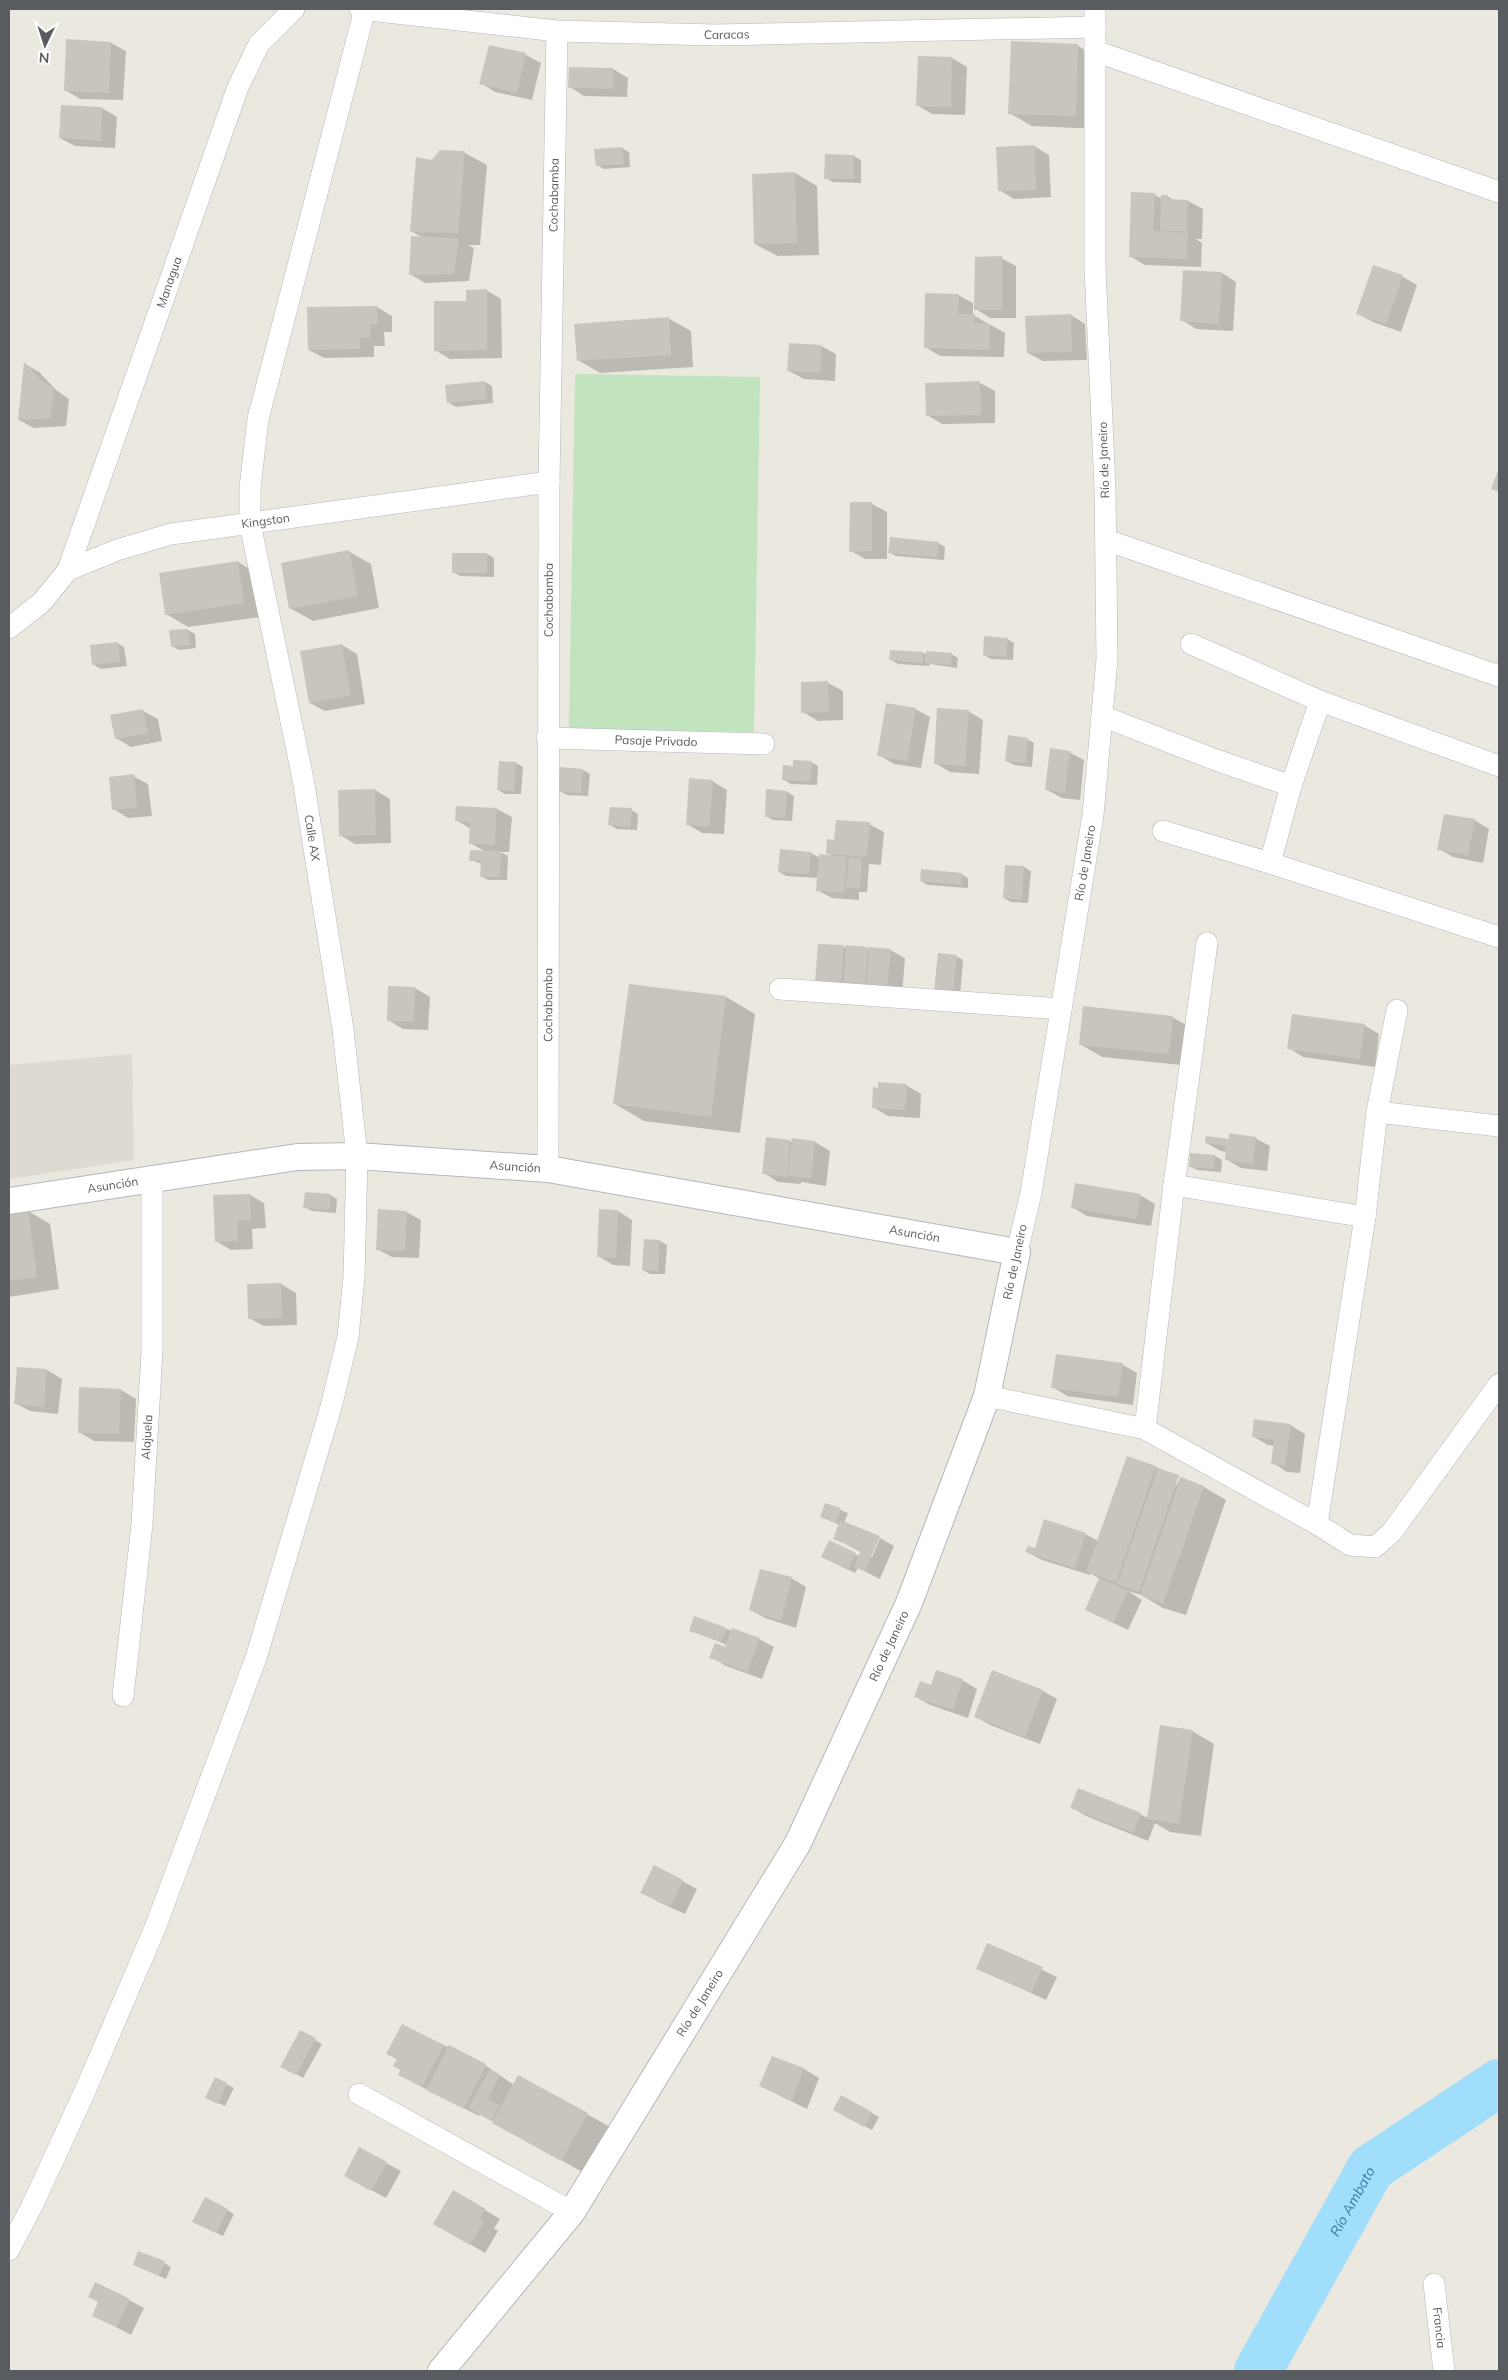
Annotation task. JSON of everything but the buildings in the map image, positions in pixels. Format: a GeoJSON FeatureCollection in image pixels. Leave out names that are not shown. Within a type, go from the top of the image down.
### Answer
{"type":"FeatureCollection","features":[{"type":"Feature","properties":{"kind":"street","name":"Managua"},"geometry":{"type":"LineString","coordinates":[[68,570],[238,87],[259,44],[294,9]]}},
{"type":"Feature","properties":{"kind":"street","name":"Caracas"},"geometry":{"type":"LineString","coordinates":[[360,9],[557,31],[716,35],[1094,18]]}},
{"type":"Feature","properties":{"kind":"street","name":"Calle AX"},"geometry":{"type":"LineString","coordinates":[[9,2250],[32,2206],[85,2091],[156,1928],[256,1658],[331,1407],[348,1337],[354,1277],[357,1156],[343,1029],[303,779],[250,524],[250,488],[258,419],[365,9]]}},
{"type":"Feature","properties":{"kind":"street","name":"Río de Janeiro"},"geometry":{"type":"LineString","coordinates":[[442,2371],[572,2212],[798,1843],[909,1603],[986,1396],[1031,1193],[1094,815],[1102,716],[1106,659],[1106,540],[1101,378],[1095,267],[1094,18]]}},
{"type":"Feature","properties":{"kind":"street","name":"Cochabamba"},"geometry":{"type":"LineString","coordinates":[[548,1169],[547,738],[549,482],[557,31]]}},
{"type":"Feature","properties":{"kind":"street"},"geometry":{"type":"LineString","coordinates":[[1094,52],[1499,192]]}},
{"type":"Feature","properties":{"kind":"street","name":"Kingston"},"geometry":{"type":"LineString","coordinates":[[9,628],[42,602],[68,570],[117,550],[171,534],[549,482]]}},
{"type":"Feature","properties":{"kind":"street"},"geometry":{"type":"LineString","coordinates":[[1106,540],[1499,676]]}},
{"type":"Feature","properties":{"kind":"street"},"geometry":{"type":"LineString","coordinates":[[1191,644],[1320,700],[1499,766]]}},
{"type":"Feature","properties":{"kind":"street"},"geometry":{"type":"LineString","coordinates":[[1270,863],[1291,786],[1320,700]]}},
{"type":"Feature","properties":{"kind":"street"},"geometry":{"type":"LineString","coordinates":[[1102,716],[1216,760],[1291,786]]}},
{"type":"Feature","properties":{"kind":"street","name":"Pasaje Privado"},"geometry":{"type":"LineString","coordinates":[[547,738],[764,744]]}},
{"type":"Feature","properties":{"kind":"street"},"geometry":{"type":"LineString","coordinates":[[1163,831],[1270,863],[1499,937]]}},
{"type":"Feature","properties":{"kind":"street"},"geometry":{"type":"LineString","coordinates":[[1145,1428],[1174,1184],[1206,943]]}},
{"type":"Feature","properties":{"kind":"street"},"geometry":{"type":"LineString","coordinates":[[780,989],[1061,1009]]}},
{"type":"Feature","properties":{"kind":"street"},"geometry":{"type":"LineString","coordinates":[[1317,1524],[1365,1217],[1378,1112],[1397,1010]]}},
{"type":"Feature","properties":{"kind":"street"},"geometry":{"type":"LineString","coordinates":[[1378,1112],[1499,1126]]}},
{"type":"Feature","properties":{"kind":"street","name":"Asunción"},"geometry":{"type":"LineString","coordinates":[[9,1200],[297,1158],[357,1156],[548,1169],[1017,1252]]}},
{"type":"Feature","properties":{"kind":"street","name":"Alajuela"},"geometry":{"type":"LineString","coordinates":[[123,1696],[143,1514],[152,1351],[152,1178]]}},
{"type":"Feature","properties":{"kind":"street"},"geometry":{"type":"LineString","coordinates":[[1174,1184],[1365,1217]]}},
{"type":"Feature","properties":{"kind":"street"},"geometry":{"type":"LineString","coordinates":[[986,1396],[1145,1428],[1317,1524],[1350,1545],[1375,1547],[1392,1532],[1499,1384]]}},
{"type":"Feature","properties":{"kind":"street"},"geometry":{"type":"LineString","coordinates":[[359,2094],[572,2212]]}},
{"type":"Feature","properties":{"kind":"street","name":"Francia"},"geometry":{"type":"LineString","coordinates":[[1434,2284],[1444,2371]]}},
{"type":"Feature","properties":{"kind":"shaded area"},"geometry":{"type":"Polygon","coordinates":[[[132,1054],[134,1160],[9,1179],[9,1065],[132,1054]]]}},
{"type":"Feature","properties":{"kind":"green space"},"geometry":{"type":"Polygon","coordinates":[[[575,374],[760,377],[754,732],[569,729],[575,374]]]}},
{"type":"Feature","properties":{"kind":"waterway","name":"Río Ambato"},"geometry":{"type":"LineString","coordinates":[[1258,2371],[1371,2168],[1499,2083]]}}]}
